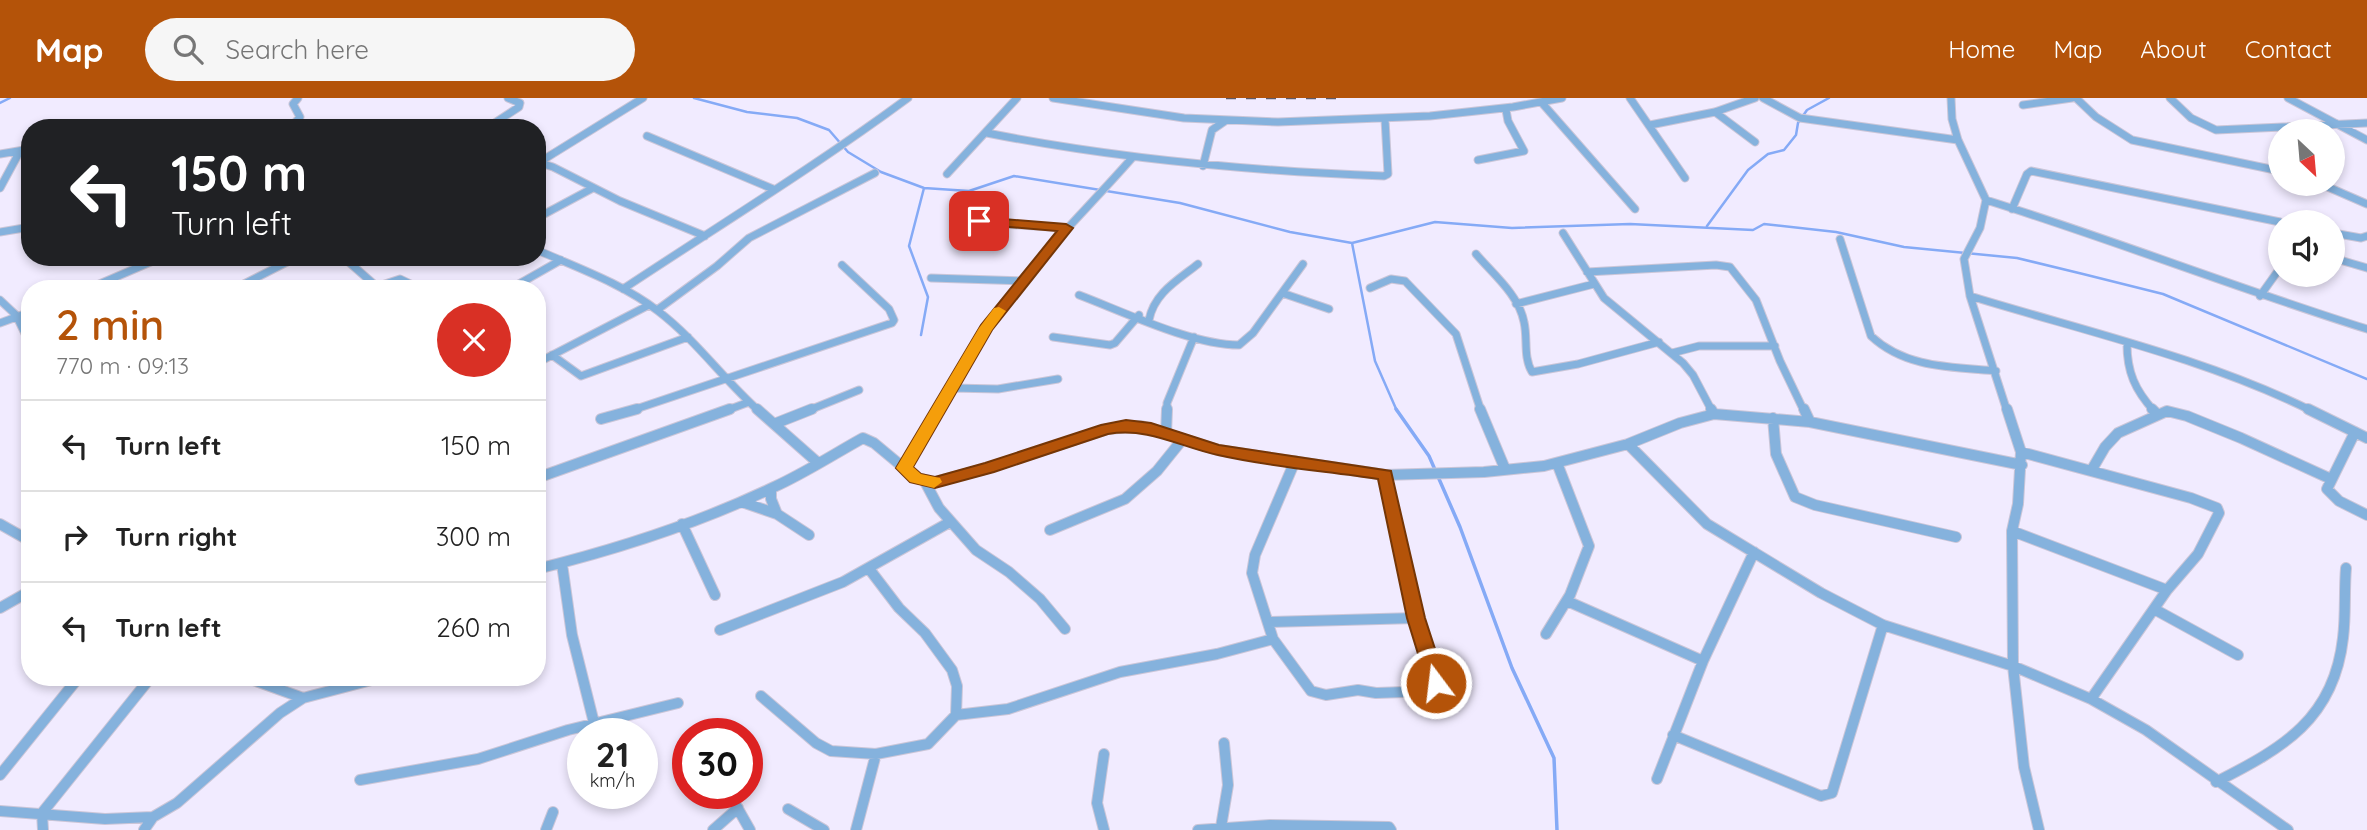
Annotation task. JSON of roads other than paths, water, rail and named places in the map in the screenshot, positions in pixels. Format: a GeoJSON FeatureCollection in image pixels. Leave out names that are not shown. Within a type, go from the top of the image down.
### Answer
{"type":"FeatureCollection","features":[{"type":"Feature","properties":{"kind":"street"},"geometry":{"type":"LineString","coordinates":[[298,98],[293,104],[300,117],[298,119]]}},
{"type":"Feature","properties":{"kind":"street"},"geometry":{"type":"LineString","coordinates":[[501,119],[519,107],[520,103],[508,98]]}},
{"type":"Feature","properties":{"kind":"street"},"geometry":{"type":"LineString","coordinates":[[546,157],[643,98]]}},
{"type":"Feature","properties":{"kind":"street"},"geometry":{"type":"LineString","coordinates":[[623,289],[773,189],[837,151],[908,98]]}},
{"type":"Feature","properties":{"kind":"street"},"geometry":{"type":"LineString","coordinates":[[947,174],[1017,98]]}},
{"type":"Feature","properties":{"kind":"street"},"geometry":{"type":"LineString","coordinates":[[1053,98],[1112,110],[1269,123],[1385,119],[1506,110],[1562,98]]}},
{"type":"Feature","properties":{"kind":"street"},"geometry":{"type":"LineString","coordinates":[[1630,98],[1685,178]]}},
{"type":"Feature","properties":{"kind":"street"},"geometry":{"type":"LineString","coordinates":[[1650,125],[1715,112],[1755,98]]}},
{"type":"Feature","properties":{"kind":"street"},"geometry":{"type":"LineString","coordinates":[[1763,98],[1800,118],[1958,140]]}},
{"type":"Feature","properties":{"kind":"street"},"geometry":{"type":"LineString","coordinates":[[1951,98],[1952,119],[1958,140],[1986,200],[1980,228],[1964,259],[1970,296],[2021,452],[2022,465],[2012,531],[2013,666],[2024,767],[2039,830]]}},
{"type":"Feature","properties":{"kind":"street"},"geometry":{"type":"LineString","coordinates":[[2023,105],[2074,98],[2096,117],[2132,140],[2268,168]]}},
{"type":"Feature","properties":{"kind":"street"},"geometry":{"type":"LineString","coordinates":[[2170,98],[2191,118],[2216,130],[2268,128]]}},
{"type":"Feature","properties":{"kind":"street"},"geometry":{"type":"LineString","coordinates":[[2288,98],[2328,119]]}},
{"type":"Feature","properties":{"kind":"street"},"geometry":{"type":"LineString","coordinates":[[1542,103],[1635,209]]}},
{"type":"Feature","properties":{"kind":"street"},"geometry":{"type":"LineString","coordinates":[[1478,160],[1517,155],[1524,151],[1508,121],[1506,110]]}},
{"type":"Feature","properties":{"kind":"street"},"geometry":{"type":"LineString","coordinates":[[1715,112],[1755,142]]}},
{"type":"Feature","properties":{"kind":"street"},"geometry":{"type":"LineString","coordinates":[[987,133],[1132,158],[1203,166],[1384,176],[1388,174],[1385,119]]}},
{"type":"Feature","properties":{"kind":"street"},"geometry":{"type":"LineString","coordinates":[[1203,166],[1212,130],[1225,121]]}},
{"type":"Feature","properties":{"kind":"street"},"geometry":{"type":"LineString","coordinates":[[2345,126],[2367,123]]}},
{"type":"Feature","properties":{"kind":"street"},"geometry":{"type":"LineString","coordinates":[[2345,128],[2367,140]]}},
{"type":"Feature","properties":{"kind":"street"},"geometry":{"type":"LineString","coordinates":[[647,136],[773,189]]}},
{"type":"Feature","properties":{"kind":"street"},"geometry":{"type":"LineString","coordinates":[[0,154],[20,151]]}},
{"type":"Feature","properties":{"kind":"street"},"geometry":{"type":"LineString","coordinates":[[0,188],[20,151]]}},
{"type":"Feature","properties":{"kind":"street"},"geometry":{"type":"LineString","coordinates":[[904,468],[986,328],[1066,228],[1132,158]]}},
{"type":"Feature","properties":{"kind":"street"},"geometry":{"type":"LineString","coordinates":[[546,166],[705,236]]}},
{"type":"Feature","properties":{"kind":"street"},"geometry":{"type":"LineString","coordinates":[[2012,209],[2027,174],[2031,171],[2268,220]]}},
{"type":"Feature","properties":{"kind":"street"},"geometry":{"type":"LineString","coordinates":[[546,358],[653,308],[717,266],[749,238],[875,173]]}},
{"type":"Feature","properties":{"kind":"street"},"geometry":{"type":"LineString","coordinates":[[546,213],[593,188]]}},
{"type":"Feature","properties":{"kind":"street"},"geometry":{"type":"LineString","coordinates":[[2345,194],[2367,204]]}},
{"type":"Feature","properties":{"kind":"street"},"geometry":{"type":"LineString","coordinates":[[1986,200],[2123,244],[2260,296],[2367,329]]}},
{"type":"Feature","properties":{"kind":"street"},"geometry":{"type":"LineString","coordinates":[[956,221],[1066,228]]}},
{"type":"Feature","properties":{"kind":"street"},"geometry":{"type":"LineString","coordinates":[[0,232],[21,228]]}},
{"type":"Feature","properties":{"kind":"street"},"geometry":{"type":"LineString","coordinates":[[1563,233],[1604,298],[1672,353],[1693,375],[1714,414]]}},
{"type":"Feature","properties":{"kind":"street"},"geometry":{"type":"LineString","coordinates":[[2345,235],[2361,238],[2367,236]]}},
{"type":"Feature","properties":{"kind":"street"},"geometry":{"type":"LineString","coordinates":[[1840,239],[1871,336],[1880,346],[1906,359],[1996,371]]}},
{"type":"Feature","properties":{"kind":"street"},"geometry":{"type":"LineString","coordinates":[[546,254],[623,289],[653,308],[688,337],[749,402],[817,462]]}},
{"type":"Feature","properties":{"kind":"street"},"geometry":{"type":"LineString","coordinates":[[1476,254],[1516,304],[1524,319],[1527,365],[1532,372],[1578,364],[1659,342]]}},
{"type":"Feature","properties":{"kind":"street"},"geometry":{"type":"LineString","coordinates":[[526,280],[561,260]]}},
{"type":"Feature","properties":{"kind":"street"},"geometry":{"type":"LineString","coordinates":[[2345,262],[2367,268]]}},
{"type":"Feature","properties":{"kind":"street"},"geometry":{"type":"LineString","coordinates":[[1149,320],[1149,312],[1156,299],[1198,264]]}},
{"type":"Feature","properties":{"kind":"street"},"geometry":{"type":"LineString","coordinates":[[1079,295],[1194,337],[1222,345],[1239,345],[1253,333],[1303,264]]}},
{"type":"Feature","properties":{"kind":"street"},"geometry":{"type":"LineString","coordinates":[[601,419],[664,401],[892,323],[894,320],[889,309],[842,265]]}},
{"type":"Feature","properties":{"kind":"street"},"geometry":{"type":"LineString","coordinates":[[109,280],[141,266]]}},
{"type":"Feature","properties":{"kind":"street"},"geometry":{"type":"LineString","coordinates":[[252,280],[279,266]]}},
{"type":"Feature","properties":{"kind":"street"},"geometry":{"type":"LineString","coordinates":[[352,266],[366,280]]}},
{"type":"Feature","properties":{"kind":"street"},"geometry":{"type":"LineString","coordinates":[[1587,272],[1647,267],[1730,267],[1756,300],[1774,346],[1810,422]]}},
{"type":"Feature","properties":{"kind":"street"},"geometry":{"type":"LineString","coordinates":[[931,278],[1023,281]]}},
{"type":"Feature","properties":{"kind":"street"},"geometry":{"type":"LineString","coordinates":[[1370,288],[1391,279],[1405,281],[1456,334],[1471,387],[1505,469]]}},
{"type":"Feature","properties":{"kind":"street"},"geometry":{"type":"LineString","coordinates":[[1516,304],[1594,284]]}},
{"type":"Feature","properties":{"kind":"street"},"geometry":{"type":"LineString","coordinates":[[2260,296],[2268,285]]}},
{"type":"Feature","properties":{"kind":"street"},"geometry":{"type":"LineString","coordinates":[[1282,293],[1329,309]]}},
{"type":"Feature","properties":{"kind":"street"},"geometry":{"type":"LineString","coordinates":[[1970,296],[2194,364],[2286,398],[2367,438]]}},
{"type":"Feature","properties":{"kind":"street"},"geometry":{"type":"LineString","coordinates":[[0,300],[11,306],[21,321]]}},
{"type":"Feature","properties":{"kind":"street"},"geometry":{"type":"LineString","coordinates":[[1053,337],[1110,345],[1139,315]]}},
{"type":"Feature","properties":{"kind":"street"},"geometry":{"type":"LineString","coordinates":[[0,323],[19,316]]}},
{"type":"Feature","properties":{"kind":"street"},"geometry":{"type":"LineString","coordinates":[[552,355],[581,376],[688,337]]}},
{"type":"Feature","properties":{"kind":"street"},"geometry":{"type":"LineString","coordinates":[[1166,434],[1167,403],[1194,337]]}},
{"type":"Feature","properties":{"kind":"street"},"geometry":{"type":"LineString","coordinates":[[2127,344],[2130,379],[2139,396],[2158,415]]}},
{"type":"Feature","properties":{"kind":"street"},"geometry":{"type":"LineString","coordinates":[[1672,353],[1699,346],[1774,346]]}},
{"type":"Feature","properties":{"kind":"street"},"geometry":{"type":"LineString","coordinates":[[952,388],[998,389],[1058,379]]}},
{"type":"Feature","properties":{"kind":"street"},"geometry":{"type":"LineString","coordinates":[[774,424],[859,390]]}},
{"type":"Feature","properties":{"kind":"street"},"geometry":{"type":"LineString","coordinates":[[546,475],[749,402]]}},
{"type":"Feature","properties":{"kind":"street"},"geometry":{"type":"LineString","coordinates":[[2091,471],[2105,447],[2118,433],[2167,411],[2187,416],[2332,479]]}},
{"type":"Feature","properties":{"kind":"street"},"geometry":{"type":"LineString","coordinates":[[546,567],[742,502],[863,438],[874,443],[916,478],[935,482],[956,478],[1119,426],[1141,426],[1218,450],[1385,475],[1505,469],[1557,463],[1628,444],[1680,423],[1714,414],[1810,422],[2022,465]]}},
{"type":"Feature","properties":{"kind":"street"},"geometry":{"type":"LineString","coordinates":[[1773,418],[1776,454],[1795,497],[1815,505],[1955,537]]}},
{"type":"Feature","properties":{"kind":"street"},"geometry":{"type":"LineString","coordinates":[[2356,432],[2327,489],[2330,495],[2367,515]]}},
{"type":"Feature","properties":{"kind":"street"},"geometry":{"type":"LineString","coordinates":[[1050,530],[1125,499],[1157,471],[1182,440]]}},
{"type":"Feature","properties":{"kind":"street"},"geometry":{"type":"LineString","coordinates":[[1628,444],[1699,518],[1821,593],[1884,625],[2013,666],[2091,699],[2146,730],[2216,782],[2288,830]]}},
{"type":"Feature","properties":{"kind":"street"},"geometry":{"type":"LineString","coordinates":[[2021,452],[2191,498],[2217,508],[2218,513],[2199,554],[2167,590],[2091,699]]}},
{"type":"Feature","properties":{"kind":"street"},"geometry":{"type":"LineString","coordinates":[[1295,461],[1255,555],[1252,573],[1273,639],[1311,691],[1318,694],[1358,690],[1376,693],[1433,691],[1437,687],[1416,618],[1385,475]]}},
{"type":"Feature","properties":{"kind":"street"},"geometry":{"type":"LineString","coordinates":[[1546,634],[1567,601],[1590,546],[1557,463]]}},
{"type":"Feature","properties":{"kind":"street"},"geometry":{"type":"LineString","coordinates":[[924,480],[950,522],[983,557],[1009,572],[1040,599],[1065,629]]}},
{"type":"Feature","properties":{"kind":"street"},"geometry":{"type":"LineString","coordinates":[[771,489],[771,499],[777,514]]}},
{"type":"Feature","properties":{"kind":"street"},"geometry":{"type":"LineString","coordinates":[[742,502],[777,514],[809,535]]}},
{"type":"Feature","properties":{"kind":"street"},"geometry":{"type":"LineString","coordinates":[[720,630],[870,569],[906,544],[950,522]]}},
{"type":"Feature","properties":{"kind":"street"},"geometry":{"type":"LineString","coordinates":[[0,524],[21,536]]}},
{"type":"Feature","properties":{"kind":"street"},"geometry":{"type":"LineString","coordinates":[[682,524],[715,595]]}},
{"type":"Feature","properties":{"kind":"street"},"geometry":{"type":"LineString","coordinates":[[2012,531],[2167,590]]}},
{"type":"Feature","properties":{"kind":"street"},"geometry":{"type":"LineString","coordinates":[[1657,779],[1703,661],[1754,552]]}},
{"type":"Feature","properties":{"kind":"street"},"geometry":{"type":"LineString","coordinates":[[562,564],[572,635],[593,718]]}},
{"type":"Feature","properties":{"kind":"street"},"geometry":{"type":"LineString","coordinates":[[2216,782],[2294,739],[2320,710],[2332,687],[2343,639],[2346,568]]}},
{"type":"Feature","properties":{"kind":"street"},"geometry":{"type":"LineString","coordinates":[[870,569],[899,608],[925,633],[951,670],[957,686],[956,715]]}},
{"type":"Feature","properties":{"kind":"street"},"geometry":{"type":"LineString","coordinates":[[0,608],[21,596]]}},
{"type":"Feature","properties":{"kind":"street"},"geometry":{"type":"LineString","coordinates":[[1567,601],[1703,661]]}},
{"type":"Feature","properties":{"kind":"street"},"geometry":{"type":"LineString","coordinates":[[2154,609],[2238,655]]}},
{"type":"Feature","properties":{"kind":"street"},"geometry":{"type":"LineString","coordinates":[[1268,622],[1416,618]]}},
{"type":"Feature","properties":{"kind":"street"},"geometry":{"type":"LineString","coordinates":[[1673,735],[1821,796],[1828,796],[1832,793],[1837,779],[1843,752],[1884,625]]}},
{"type":"Feature","properties":{"kind":"street"},"geometry":{"type":"LineString","coordinates":[[761,696],[816,743],[831,751],[876,754],[928,744],[956,715],[1008,709],[1120,672],[1273,639]]}},
{"type":"Feature","properties":{"kind":"street"},"geometry":{"type":"LineString","coordinates":[[0,775],[72,686]]}},
{"type":"Feature","properties":{"kind":"street"},"geometry":{"type":"LineString","coordinates":[[43,830],[42,813],[144,686]]}},
{"type":"Feature","properties":{"kind":"street"},"geometry":{"type":"LineString","coordinates":[[270,686],[303,698]]}},
{"type":"Feature","properties":{"kind":"street"},"geometry":{"type":"LineString","coordinates":[[144,830],[153,817],[177,803],[280,713],[303,698],[349,686]]}},
{"type":"Feature","properties":{"kind":"street"},"geometry":{"type":"LineString","coordinates":[[615,718],[678,703]]}},
{"type":"Feature","properties":{"kind":"street"},"geometry":{"type":"LineString","coordinates":[[360,780],[478,759],[567,731]]}},
{"type":"Feature","properties":{"kind":"street"},"geometry":{"type":"LineString","coordinates":[[1221,827],[1227,807],[1229,763],[1224,743]]}},
{"type":"Feature","properties":{"kind":"street"},"geometry":{"type":"LineString","coordinates":[[856,830],[876,754]]}},
{"type":"Feature","properties":{"kind":"street"},"geometry":{"type":"LineString","coordinates":[[1104,754],[1098,781],[1098,804],[1100,824],[1104,830]]}},
{"type":"Feature","properties":{"kind":"street"},"geometry":{"type":"LineString","coordinates":[[713,830],[737,809]]}},
{"type":"Feature","properties":{"kind":"street"},"geometry":{"type":"LineString","coordinates":[[739,809],[750,830]]}},
{"type":"Feature","properties":{"kind":"street"},"geometry":{"type":"LineString","coordinates":[[789,809],[824,830]]}},
{"type":"Feature","properties":{"kind":"street"},"geometry":{"type":"LineString","coordinates":[[1,812],[105,819],[153,817]]}},
{"type":"Feature","properties":{"kind":"street"},"geometry":{"type":"LineString","coordinates":[[546,830],[553,812]]}},
{"type":"Feature","properties":{"kind":"street"},"geometry":{"type":"LineString","coordinates":[[1199,830],[1322,824],[1389,827],[1391,830]]}},
{"type":"Feature","properties":{"kind":"waterway"},"geometry":{"type":"LineString","coordinates":[[0,103],[10,98]]}},
{"type":"Feature","properties":{"kind":"waterway"},"geometry":{"type":"LineString","coordinates":[[694,98],[747,112],[797,118],[829,130],[848,152],[881,172],[924,188]]}},
{"type":"Feature","properties":{"kind":"waterway"},"geometry":{"type":"LineString","coordinates":[[1707,226],[1748,170],[1768,154],[1784,150],[1796,135],[1798,123],[1807,110],[1829,98]]}},
{"type":"Feature","properties":{"kind":"waterway"},"geometry":{"type":"LineString","coordinates":[[924,188],[969,191],[1014,176],[1180,203],[1290,232],[1352,243]]}},
{"type":"Feature","properties":{"kind":"waterway"},"geometry":{"type":"LineString","coordinates":[[921,335],[928,297],[909,246],[924,188]]}},
{"type":"Feature","properties":{"kind":"waterway"},"geometry":{"type":"LineString","coordinates":[[1352,243],[1435,222],[1512,228],[1630,224],[1753,230],[1764,224],[1836,232],[1904,247],[2017,258],[2163,294],[2367,379]]}},
{"type":"Feature","properties":{"kind":"waterway"},"geometry":{"type":"LineString","coordinates":[[1352,243],[1375,361],[1396,409]]}},
{"type":"Feature","properties":{"kind":"waterway"},"geometry":{"type":"LineString","coordinates":[[1396,409],[1429,456],[1460,527],[1512,668],[1554,758],[1557,830]]}},
{"type":"Feature","properties":{"kind":"railway"},"geometry":{"type":"LineString","coordinates":[[1226,98],[1344,98]]}}]}
